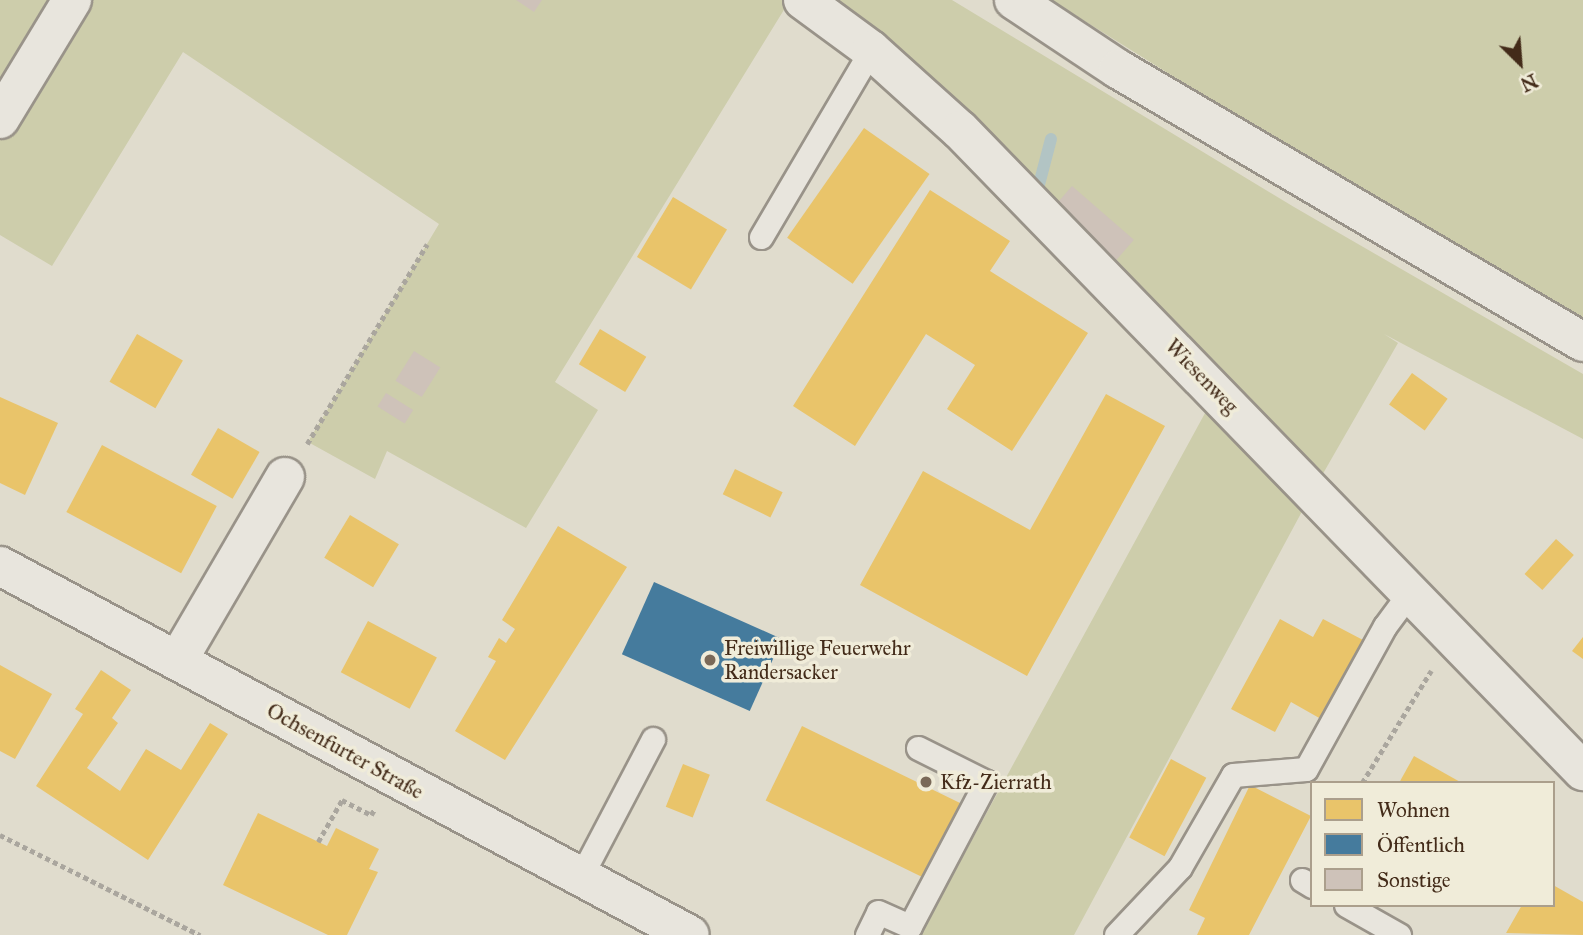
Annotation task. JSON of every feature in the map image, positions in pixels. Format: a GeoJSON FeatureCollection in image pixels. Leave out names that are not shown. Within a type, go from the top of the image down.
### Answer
{"type":"FeatureCollection","features":[{"type":"Feature","properties":{"kind":"street"},"geometry":{"type":"LineString","coordinates":[[0,119],[72,0]]}},
{"type":"Feature","properties":{"kind":"street","name":"Wiesenweg"},"geometry":{"type":"LineString","coordinates":[[803,0],[871,50],[1030,202],[1454,635],[1583,771]]}},
{"type":"Feature","properties":{"kind":"street"},"geometry":{"type":"LineString","coordinates":[[1014,0],[1118,69],[1583,342]]}},
{"type":"Feature","properties":{"kind":"street"},"geometry":{"type":"LineString","coordinates":[[178,660],[285,477]]}},
{"type":"Feature","properties":{"kind":"street","name":"Ochsenfurter Straße"},"geometry":{"type":"LineString","coordinates":[[0,566],[690,935]]}},
{"type":"Feature","properties":{"kind":"lane"},"geometry":{"type":"LineString","coordinates":[[761,237],[871,50]]}},
{"type":"Feature","properties":{"kind":"lane"},"geometry":{"type":"LineString","coordinates":[[1116,935],[1180,867],[1233,775],[1306,769],[1385,626],[1411,591]]}},
{"type":"Feature","properties":{"kind":"lane"},"geometry":{"type":"LineString","coordinates":[[580,878],[653,738]]}},
{"type":"Feature","properties":{"kind":"lane"},"geometry":{"type":"LineString","coordinates":[[867,935],[878,912],[910,926],[986,782],[918,748]]}},
{"type":"Feature","properties":{"kind":"lane"},"geometry":{"type":"LineString","coordinates":[[1350,907],[1399,935]]}},
{"type":"Feature","properties":{"kind":"path"},"geometry":{"type":"LineString","coordinates":[[285,477],[427,244]]}},
{"type":"Feature","properties":{"kind":"path"},"geometry":{"type":"LineString","coordinates":[[1363,781],[1454,635]]}},
{"type":"Feature","properties":{"kind":"path"},"geometry":{"type":"LineString","coordinates":[[318,842],[342,800]]}},
{"type":"Feature","properties":{"kind":"path"},"geometry":{"type":"LineString","coordinates":[[0,835],[200,935]]}},
{"type":"Feature","properties":{"kind":"green space"},"geometry":{"type":"Polygon","coordinates":[[[0,0],[790,0],[555,382],[598,410],[526,528],[387,451],[375,479],[308,442],[439,224],[183,52],[52,266],[0,235],[0,0]]]}},
{"type":"Feature","properties":{"kind":"green space"},"geometry":{"type":"Polygon","coordinates":[[[803,0],[952,0],[1294,207],[1583,374],[1583,439],[1384,334],[1398,343],[1313,491],[1074,935],[920,935],[1216,393],[803,0]]]}},
{"type":"Feature","properties":{"kind":"green space"},"geometry":{"type":"Polygon","coordinates":[[[1051,0],[1583,0],[1583,319],[1203,95],[1051,0]]]}},
{"type":"Feature","properties":{"kind":"building: Wohnen"},"geometry":{"type":"Polygon","coordinates":[[[864,128],[930,174],[853,284],[787,238],[864,128]]]}},
{"type":"Feature","properties":{"kind":"building: Wohnen"},"geometry":{"type":"Polygon","coordinates":[[[930,190],[1010,241],[990,271],[1088,333],[1012,451],[947,409],[975,365],[926,334],[855,446],[793,406],[930,190]]]}},
{"type":"Feature","properties":{"kind":"building: Wohnen"},"geometry":{"type":"Polygon","coordinates":[[[673,197],[727,229],[691,289],[637,257],[673,197]]]}},
{"type":"Feature","properties":{"kind":"building: Wohnen"},"geometry":{"type":"Polygon","coordinates":[[[600,329],[646,357],[625,392],[579,364],[600,329]]]}},
{"type":"Feature","properties":{"kind":"building: Wohnen"},"geometry":{"type":"Polygon","coordinates":[[[137,334],[183,360],[155,408],[110,382],[137,334]]]}},
{"type":"Feature","properties":{"kind":"building: Wohnen"},"geometry":{"type":"Polygon","coordinates":[[[1412,373],[1448,399],[1425,430],[1389,405],[1412,373]]]}},
{"type":"Feature","properties":{"kind":"building: Wohnen"},"geometry":{"type":"Polygon","coordinates":[[[1106,394],[1165,426],[1027,676],[860,585],[923,471],[1030,530],[1106,394]]]}},
{"type":"Feature","properties":{"kind":"building: Wohnen"},"geometry":{"type":"Polygon","coordinates":[[[0,397],[58,423],[25,495],[0,483],[0,397]]]}},
{"type":"Feature","properties":{"kind":"building: Wohnen"},"geometry":{"type":"Polygon","coordinates":[[[218,428],[260,452],[233,499],[191,475],[218,428]]]}},
{"type":"Feature","properties":{"kind":"building: Wohnen"},"geometry":{"type":"Polygon","coordinates":[[[102,445],[217,506],[181,573],[66,512],[102,445]]]}},
{"type":"Feature","properties":{"kind":"building: Wohnen"},"geometry":{"type":"Polygon","coordinates":[[[735,469],[783,492],[770,517],[723,494],[735,469]]]}},
{"type":"Feature","properties":{"kind":"building: Wohnen"},"geometry":{"type":"Polygon","coordinates":[[[350,515],[399,544],[373,587],[324,558],[350,515]]]}},
{"type":"Feature","properties":{"kind":"building: Wohnen"},"geometry":{"type":"Polygon","coordinates":[[[558,526],[627,567],[505,760],[455,731],[496,661],[488,657],[499,638],[506,643],[515,629],[502,620],[558,526]]]}},
{"type":"Feature","properties":{"kind":"building: Wohnen"},"geometry":{"type":"Polygon","coordinates":[[[1556,539],[1574,555],[1542,590],[1525,574],[1556,539]]]}},
{"type":"Feature","properties":{"kind":"building: Wohnen"},"geometry":{"type":"Polygon","coordinates":[[[1280,619],[1313,637],[1323,619],[1363,640],[1321,719],[1291,702],[1275,732],[1231,709],[1280,619]]]}},
{"type":"Feature","properties":{"kind":"building: Wohnen"},"geometry":{"type":"Polygon","coordinates":[[[368,621],[437,658],[410,709],[341,672],[368,621]]]}},
{"type":"Feature","properties":{"kind":"building: Wohnen"},"geometry":{"type":"Polygon","coordinates":[[[1583,637],[1583,659],[1572,651],[1583,637]]]}},
{"type":"Feature","properties":{"kind":"building: Wohnen"},"geometry":{"type":"Polygon","coordinates":[[[0,665],[52,694],[15,759],[0,751],[0,665]]]}},
{"type":"Feature","properties":{"kind":"building: Wohnen"},"geometry":{"type":"Polygon","coordinates":[[[101,670],[131,690],[112,718],[118,723],[87,768],[120,791],[146,749],[181,770],[210,723],[228,734],[148,860],[36,786],[83,714],[75,709],[101,670]]]}},
{"type":"Feature","properties":{"kind":"building: Wohnen"},"geometry":{"type":"Polygon","coordinates":[[[802,726],[965,805],[928,880],[766,801],[802,726]]]}},
{"type":"Feature","properties":{"kind":"building: Wohnen"},"geometry":{"type":"Polygon","coordinates":[[[1414,756],[1458,781],[1400,781],[1414,756]]]}},
{"type":"Feature","properties":{"kind":"building: Wohnen"},"geometry":{"type":"Polygon","coordinates":[[[1171,759],[1206,778],[1165,856],[1129,838],[1171,759]]]}},
{"type":"Feature","properties":{"kind":"building: Wohnen"},"geometry":{"type":"Polygon","coordinates":[[[683,764],[710,775],[693,818],[666,807],[683,764]]]}},
{"type":"Feature","properties":{"kind":"building: Wohnen"},"geometry":{"type":"Polygon","coordinates":[[[1250,785],[1310,815],[1249,935],[1197,935],[1205,918],[1189,910],[1250,785]]]}},
{"type":"Feature","properties":{"kind":"building: Wohnen"},"geometry":{"type":"Polygon","coordinates":[[[258,813],[327,846],[336,828],[379,849],[369,869],[378,872],[347,935],[328,935],[223,885],[258,813]]]}},
{"type":"Feature","properties":{"kind":"building: Wohnen"},"geometry":{"type":"Polygon","coordinates":[[[1555,886],[1583,902],[1583,935],[1506,933],[1521,907],[1555,907],[1555,886]]]}},
{"type":"Feature","properties":{"kind":"building: Öffentlich"},"geometry":{"type":"Polygon","coordinates":[[[654,582],[782,639],[750,711],[622,654],[654,582]]]}},
{"type":"Feature","properties":{"kind":"building: Sonstige"},"geometry":{"type":"Polygon","coordinates":[[[516,0],[542,0],[534,12],[516,0]]]}},
{"type":"Feature","properties":{"kind":"building: Sonstige"},"geometry":{"type":"Polygon","coordinates":[[[1072,186],[1134,240],[1112,265],[1050,212],[1072,186]]]}},
{"type":"Feature","properties":{"kind":"building: Sonstige"},"geometry":{"type":"Polygon","coordinates":[[[414,351],[440,367],[422,397],[395,381],[414,351]]]}},
{"type":"Feature","properties":{"kind":"building: Sonstige"},"geometry":{"type":"Polygon","coordinates":[[[386,393],[413,410],[405,424],[378,407],[386,393]]]}},
{"type":"Feature","properties":{"kind":"waterway"},"geometry":{"type":"LineString","coordinates":[[1035,200],[1051,139]]}},
{"type":"Feature","properties":{"kind":"place","name":"Freiwillige Feuerwehr Randersacker"},"geometry":{"type":"Point","coordinates":[710,660]}},
{"type":"Feature","properties":{"kind":"place","name":"Kfz-Zierrath"},"geometry":{"type":"Point","coordinates":[926,782]}}]}
